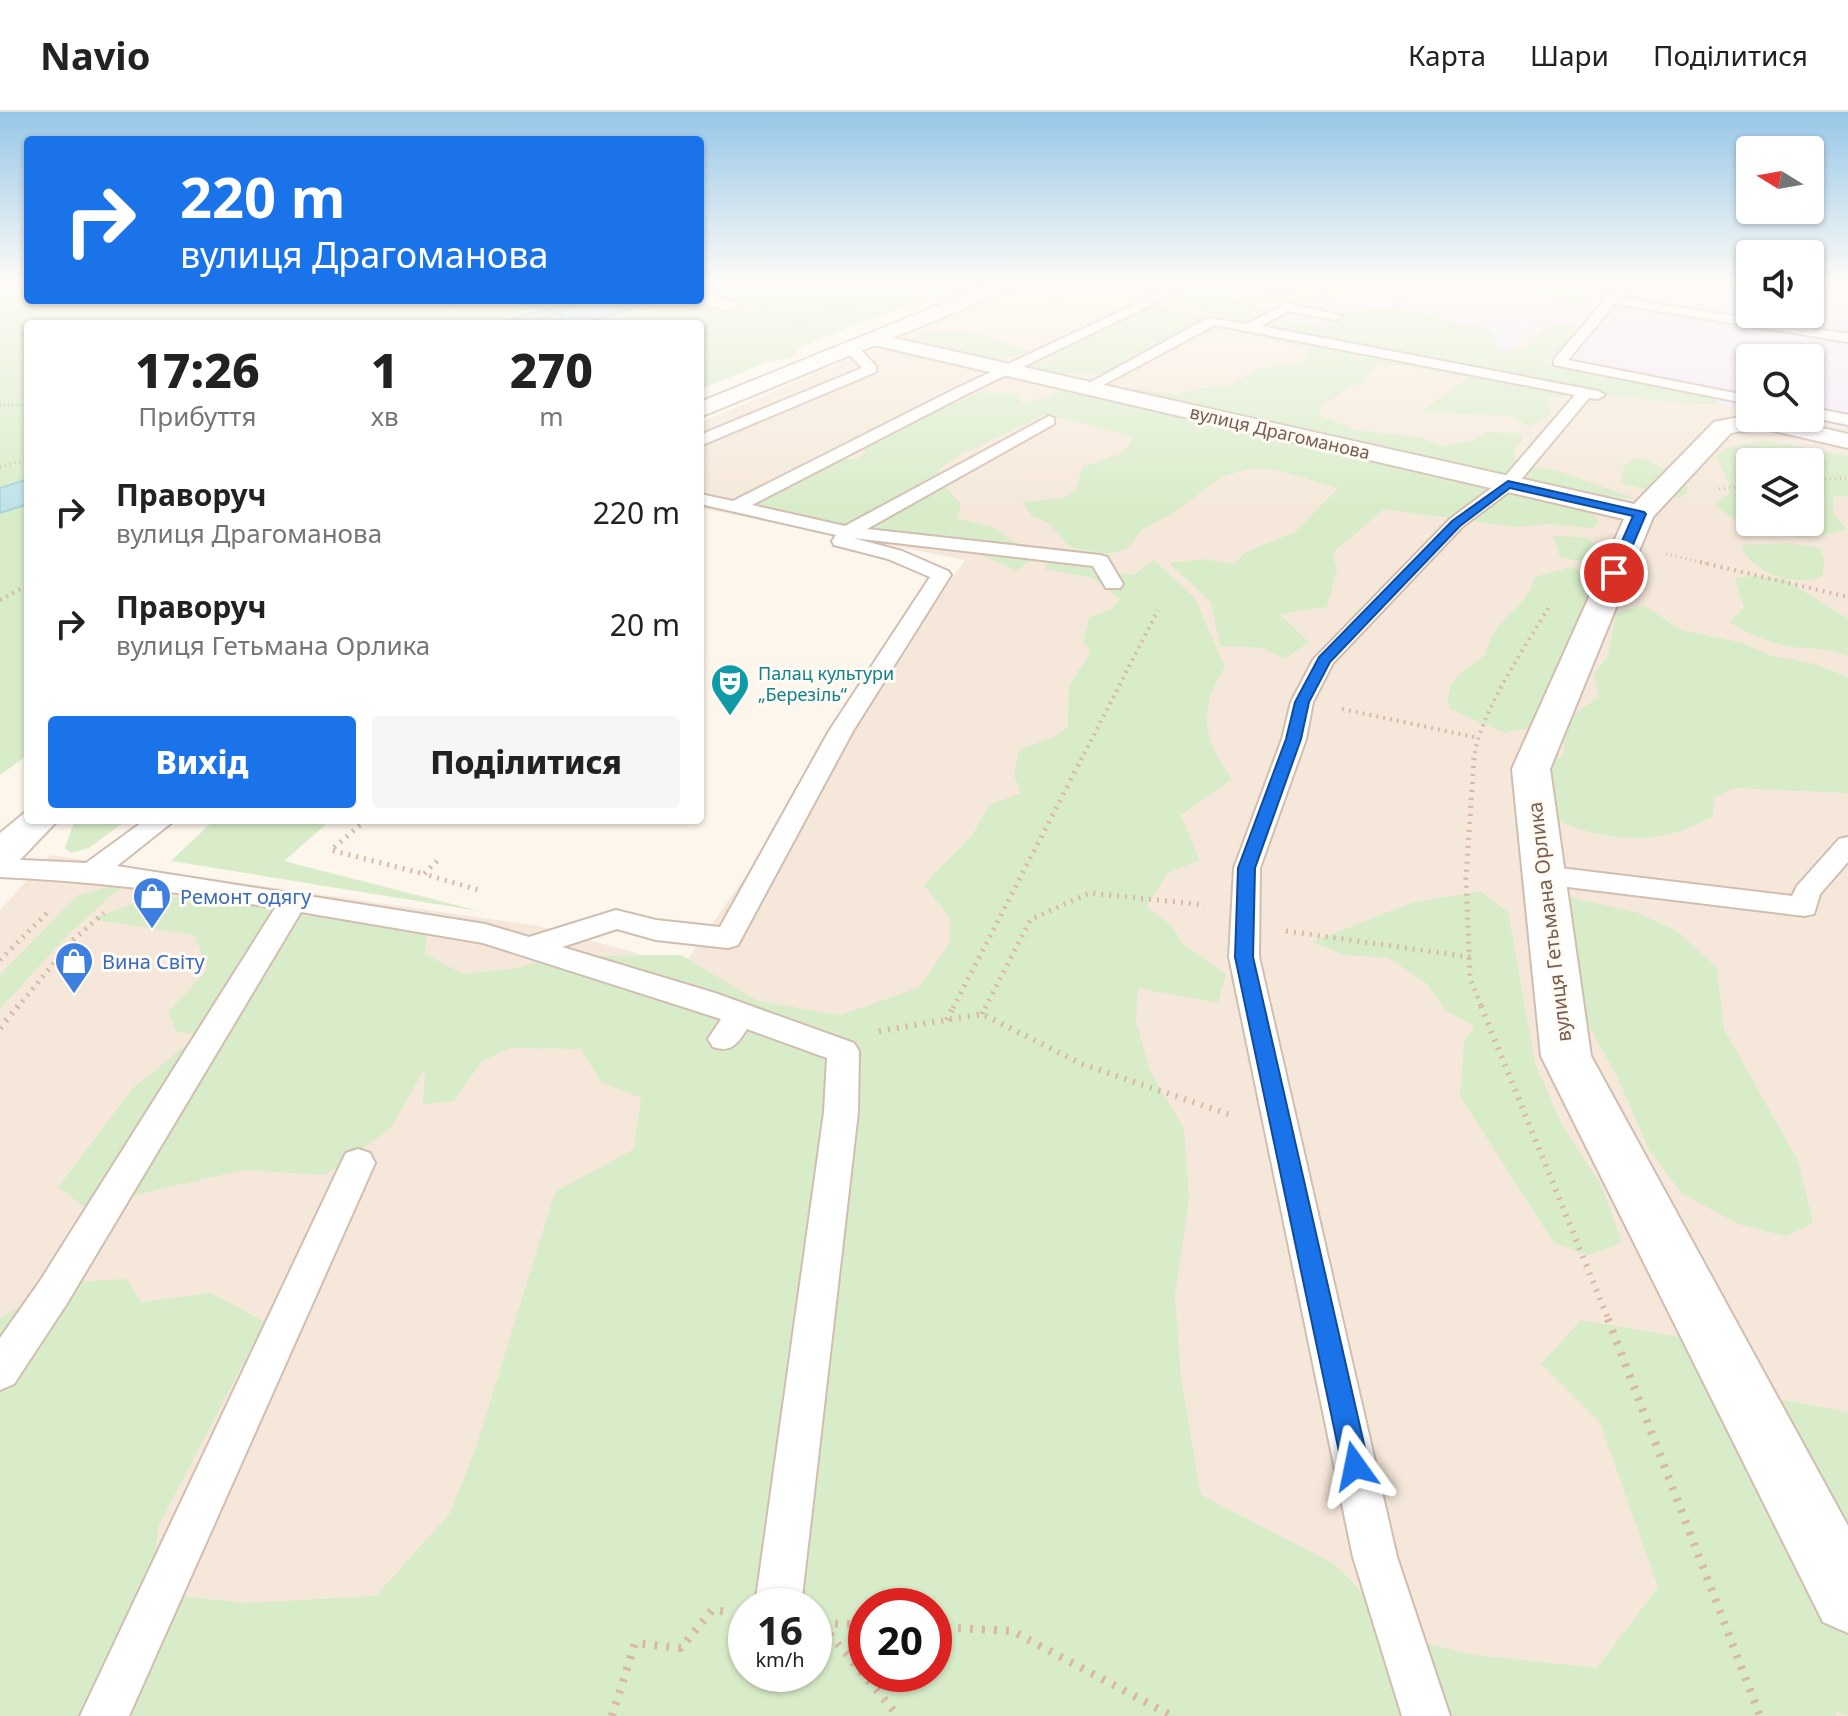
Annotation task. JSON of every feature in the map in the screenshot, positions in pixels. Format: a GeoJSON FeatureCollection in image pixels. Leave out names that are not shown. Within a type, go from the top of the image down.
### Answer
{"type":"FeatureCollection","features":[{"type":"Feature","properties":{"kind":"street"},"geometry":{"type":"LineString","coordinates":[[704,408],[821,360]]}},
{"type":"Feature","properties":{"kind":"street","name":"вулиця Драгоманова"},"geometry":{"type":"LineString","coordinates":[[953,360],[1508,484],[1633,530]]}},
{"type":"Feature","properties":{"kind":"street"},"geometry":{"type":"LineString","coordinates":[[1730,424],[1761,421],[1848,441]]}},
{"type":"Feature","properties":{"kind":"street","name":"вулиця Гетьмана Орлика"},"geometry":{"type":"LineString","coordinates":[[1730,424],[1633,530],[1531,769],[1566,1056],[1848,1597]]}},
{"type":"Feature","properties":{"kind":"street"},"geometry":{"type":"LineString","coordinates":[[0,856],[34,824]]}},
{"type":"Feature","properties":{"kind":"lane"},"geometry":{"type":"LineString","coordinates":[[704,439],[871,369],[867,360]]}},
{"type":"Feature","properties":{"kind":"lane"},"geometry":{"type":"LineString","coordinates":[[733,508],[1029,360]]}},
{"type":"Feature","properties":{"kind":"lane"},"geometry":{"type":"LineString","coordinates":[[1087,388],[1140,360]]}},
{"type":"Feature","properties":{"kind":"lane"},"geometry":{"type":"LineString","coordinates":[[1415,360],[1593,394],[1508,484],[1456,523],[1324,660],[1302,702],[1294,739],[1247,868],[1244,957],[1375,1557],[1426,1716]]}},
{"type":"Feature","properties":{"kind":"lane"},"geometry":{"type":"LineString","coordinates":[[1561,360],[1559,362],[1730,424]]}},
{"type":"Feature","properties":{"kind":"lane"},"geometry":{"type":"LineString","coordinates":[[1824,415],[1848,420]]}},
{"type":"Feature","properties":{"kind":"lane"},"geometry":{"type":"LineString","coordinates":[[529,948],[616,919],[656,930],[728,938],[841,731],[941,575],[895,555],[841,541],[848,532],[1049,421]]}},
{"type":"Feature","properties":{"kind":"lane"},"geometry":{"type":"LineString","coordinates":[[704,500],[848,532],[1100,561],[1113,584]]}},
{"type":"Feature","properties":{"kind":"lane"},"geometry":{"type":"LineString","coordinates":[[92,872],[157,824]]}},
{"type":"Feature","properties":{"kind":"lane"},"geometry":{"type":"LineString","coordinates":[[1543,875],[1804,907],[1807,892],[1848,845]]}},
{"type":"Feature","properties":{"kind":"lane"},"geometry":{"type":"LineString","coordinates":[[0,868],[143,877],[485,934],[732,1026],[843,1051],[841,1112],[780,1588]]}},
{"type":"Feature","properties":{"kind":"lane"},"geometry":{"type":"LineString","coordinates":[[0,1371],[61,1279],[293,902]]}},
{"type":"Feature","properties":{"kind":"lane"},"geometry":{"type":"LineString","coordinates":[[104,1716],[358,1163]]}},
{"type":"Feature","properties":{"kind":"path"},"geometry":{"type":"LineString","coordinates":[[0,405],[24,405]]}},
{"type":"Feature","properties":{"kind":"path"},"geometry":{"type":"LineString","coordinates":[[0,467],[24,460]]}},
{"type":"Feature","properties":{"kind":"path"},"geometry":{"type":"LineString","coordinates":[[1824,479],[1848,478]]}},
{"type":"Feature","properties":{"kind":"path"},"geometry":{"type":"LineString","coordinates":[[1633,530],[1848,597]]}},
{"type":"Feature","properties":{"kind":"path"},"geometry":{"type":"LineString","coordinates":[[0,600],[24,587]]}},
{"type":"Feature","properties":{"kind":"path"},"geometry":{"type":"LineString","coordinates":[[1553,600],[1502,688],[1475,748],[1466,878],[1470,978],[1596,1288],[1760,1716]]}},
{"type":"Feature","properties":{"kind":"path"},"geometry":{"type":"LineString","coordinates":[[947,1020],[1158,610]]}},
{"type":"Feature","properties":{"kind":"path"},"geometry":{"type":"LineString","coordinates":[[1302,702],[1479,738]]}},
{"type":"Feature","properties":{"kind":"path"},"geometry":{"type":"LineString","coordinates":[[361,824],[331,850],[424,874]]}},
{"type":"Feature","properties":{"kind":"path"},"geometry":{"type":"LineString","coordinates":[[0,960],[92,872]]}},
{"type":"Feature","properties":{"kind":"path"},"geometry":{"type":"LineString","coordinates":[[0,1028],[73,940],[143,877]]}},
{"type":"Feature","properties":{"kind":"path"},"geometry":{"type":"LineString","coordinates":[[982,1014],[1031,919],[1090,893],[1305,932],[1470,957]]}},
{"type":"Feature","properties":{"kind":"path"},"geometry":{"type":"LineString","coordinates":[[843,1051],[880,1031],[982,1014],[1082,1064],[1282,1132]]}},
{"type":"Feature","properties":{"kind":"path"},"geometry":{"type":"LineString","coordinates":[[612,1716],[635,1643],[681,1648],[712,1610]]}},
{"type":"Feature","properties":{"kind":"path"},"geometry":{"type":"LineString","coordinates":[[952,1628],[1012,1631],[1172,1716]]}},
{"type":"Feature","properties":{"kind":"path"},"geometry":{"type":"LineString","coordinates":[[832,1639],[898,1716]]}},
{"type":"Feature","properties":{"kind":"shaded area"},"geometry":{"type":"Polygon","coordinates":[[[847,360],[1736,360],[1736,432],[1824,432],[1824,360],[1848,360],[1848,1716],[0,1716],[0,910],[50,855],[538,926],[683,966],[965,560],[704,509],[704,421],[847,360]]]}},
{"type":"Feature","properties":{"kind":"shaded area"},"geometry":{"type":"Polygon","coordinates":[[[1461,360],[1499,360],[1492,366],[1461,360]]]}},
{"type":"Feature","properties":{"kind":"shaded area"},"geometry":{"type":"Polygon","coordinates":[[[1511,360],[1736,360],[1736,407],[1507,363],[1511,360]]]}},
{"type":"Feature","properties":{"kind":"shaded area"},"geometry":{"type":"Polygon","coordinates":[[[1824,360],[1848,360],[1848,429],[1824,424],[1824,360]]]}},
{"type":"Feature","properties":{"kind":"green space"},"geometry":{"type":"Polygon","coordinates":[[[0,360],[24,360],[24,758],[0,775],[0,360]]]}},
{"type":"Feature","properties":{"kind":"green space"},"geometry":{"type":"Polygon","coordinates":[[[704,360],[780,360],[764,363],[704,388],[704,360]]]}},
{"type":"Feature","properties":{"kind":"green space"},"geometry":{"type":"Polygon","coordinates":[[[916,360],[977,360],[967,361],[916,360]]]}},
{"type":"Feature","properties":{"kind":"green space"},"geometry":{"type":"Polygon","coordinates":[[[1050,360],[1128,360],[1109,374],[1039,373],[1026,366],[1050,360]]]}},
{"type":"Feature","properties":{"kind":"green space"},"geometry":{"type":"Polygon","coordinates":[[[1304,360],[1548,360],[1546,362],[1707,394],[1721,403],[1569,395],[1547,399],[1551,415],[1529,427],[1513,416],[1421,412],[1468,377],[1391,364],[1375,367],[1365,379],[1319,407],[1320,416],[1356,430],[1419,437],[1442,446],[1470,441],[1488,432],[1519,433],[1523,439],[1515,448],[1514,459],[1523,465],[1558,471],[1636,499],[1570,494],[1599,520],[1594,528],[1548,524],[1515,527],[1384,509],[1333,553],[1337,570],[1327,607],[1279,614],[1309,642],[1285,659],[1262,648],[1220,646],[1211,602],[1169,563],[1203,559],[1233,564],[1246,552],[1295,532],[1338,488],[1274,469],[1249,469],[1223,476],[1170,515],[1142,530],[1127,549],[1107,554],[1070,547],[1048,523],[1031,515],[1023,502],[1062,498],[1077,489],[1082,467],[1120,454],[1131,445],[1131,437],[1044,415],[960,455],[940,468],[937,479],[961,504],[957,518],[996,528],[1018,545],[1047,547],[1017,571],[978,554],[918,537],[791,526],[751,517],[750,504],[820,460],[858,459],[865,453],[861,438],[916,411],[956,403],[977,393],[1020,393],[1020,403],[1054,396],[1048,392],[1141,389],[1176,395],[1202,388],[1231,386],[1259,367],[1292,366],[1304,360]]]}},
{"type":"Feature","properties":{"kind":"green space"},"geometry":{"type":"Polygon","coordinates":[[[1765,440],[1806,448],[1736,448],[1736,520],[1715,504],[1729,494],[1729,483],[1716,456],[1727,448],[1765,440]]]}},
{"type":"Feature","properties":{"kind":"green space"},"geometry":{"type":"Polygon","coordinates":[[[1824,451],[1848,456],[1848,497],[1835,495],[1833,505],[1837,517],[1847,529],[1824,535],[1824,451]]]}},
{"type":"Feature","properties":{"kind":"green space"},"geometry":{"type":"Polygon","coordinates":[[[1636,458],[1648,460],[1686,484],[1688,492],[1679,498],[1620,483],[1625,464],[1636,458]]]}},
{"type":"Feature","properties":{"kind":"green space"},"geometry":{"type":"Polygon","coordinates":[[[1553,536],[1588,537],[1603,557],[1577,561],[1560,557],[1553,536]]]}},
{"type":"Feature","properties":{"kind":"green space"},"geometry":{"type":"Polygon","coordinates":[[[1792,543],[1820,548],[1824,559],[1823,576],[1800,581],[1776,576],[1754,563],[1741,545],[1792,543]]]}},
{"type":"Feature","properties":{"kind":"green space"},"geometry":{"type":"Polygon","coordinates":[[[1154,560],[1195,598],[1225,667],[1210,697],[1207,724],[1215,751],[1232,779],[1181,815],[1199,860],[1168,873],[1146,907],[1170,924],[1184,945],[1226,974],[1218,1003],[1138,988],[1136,1021],[1150,1071],[1184,1129],[1189,1200],[1175,1295],[1181,1378],[1201,1495],[1334,1564],[1411,1640],[1475,1655],[1597,1668],[1658,1587],[1600,1423],[1541,1364],[1581,1320],[1680,1337],[1714,1387],[1848,1412],[1848,1716],[1835,1712],[1836,1716],[0,1716],[0,1317],[71,1282],[127,1279],[141,1302],[211,1293],[265,1322],[158,1527],[155,1593],[244,1603],[376,1596],[450,1513],[477,1444],[555,1192],[634,1149],[641,1098],[601,1082],[581,1049],[510,1048],[481,1062],[454,1101],[423,1104],[425,1068],[391,1128],[326,1175],[243,1170],[84,1207],[58,1187],[133,1088],[198,1035],[176,1031],[168,1012],[207,970],[195,935],[91,919],[149,898],[242,895],[305,916],[428,921],[425,954],[463,974],[516,968],[564,956],[681,955],[758,1001],[841,1015],[920,987],[950,942],[950,918],[924,885],[973,834],[989,805],[1021,793],[1014,775],[1019,750],[1054,737],[1068,727],[1069,686],[1091,651],[1083,643],[1089,617],[1110,610],[1120,599],[1093,578],[1044,569],[1049,562],[1134,575],[1154,560]]]}},
{"type":"Feature","properties":{"kind":"green space"},"geometry":{"type":"Polygon","coordinates":[[[1570,567],[1596,577],[1601,583],[1533,727],[1505,733],[1450,709],[1448,699],[1452,683],[1486,654],[1495,632],[1525,597],[1535,577],[1570,567]]]}},
{"type":"Feature","properties":{"kind":"green space"},"geometry":{"type":"Polygon","coordinates":[[[1755,576],[1786,580],[1848,619],[1848,656],[1828,650],[1775,643],[1729,622],[1744,608],[1735,578],[1755,576]]]}},
{"type":"Feature","properties":{"kind":"green space"},"geometry":{"type":"Polygon","coordinates":[[[1643,605],[1681,630],[1743,643],[1769,655],[1815,664],[1848,677],[1848,793],[1735,788],[1714,797],[1713,816],[1673,833],[1653,837],[1613,837],[1551,818],[1531,769],[1562,757],[1569,718],[1599,697],[1594,674],[1608,656],[1616,613],[1643,605]]]}},
{"type":"Feature","properties":{"kind":"green space"},"geometry":{"type":"Polygon","coordinates":[[[74,824],[122,824],[89,848],[71,853],[65,848],[74,824]]]}},
{"type":"Feature","properties":{"kind":"green space"},"geometry":{"type":"Polygon","coordinates":[[[210,824],[326,824],[284,861],[479,911],[171,861],[210,824]]]}},
{"type":"Feature","properties":{"kind":"green space"},"geometry":{"type":"Polygon","coordinates":[[[126,882],[65,938],[0,1009],[0,975],[78,895],[126,882]]]}},
{"type":"Feature","properties":{"kind":"green space"},"geometry":{"type":"Polygon","coordinates":[[[1480,891],[1508,912],[1535,1063],[1562,1125],[1602,1186],[1622,1243],[1588,1255],[1554,1243],[1460,1096],[1464,1043],[1474,1026],[1446,1011],[1427,984],[1389,958],[1344,955],[1312,942],[1411,903],[1480,891]]]}},
{"type":"Feature","properties":{"kind":"green space"},"geometry":{"type":"Polygon","coordinates":[[[1566,896],[1638,913],[1677,931],[1717,968],[1724,1029],[1798,1161],[1813,1223],[1786,1236],[1738,1224],[1681,1193],[1649,1150],[1617,1076],[1585,1019],[1566,896]]]}},
{"type":"Feature","properties":{"kind":"water"},"geometry":{"type":"Polygon","coordinates":[[[24,480],[24,505],[0,513],[0,488],[24,480]]]}},
{"type":"Feature","properties":{"kind":"place","name":"Палац культури „Березіль“"},"geometry":{"type":"Point","coordinates":[730,717]}},
{"type":"Feature","properties":{"kind":"place","name":"Ремонт одягу"},"geometry":{"type":"Point","coordinates":[152,930]}},
{"type":"Feature","properties":{"kind":"place","name":"Вина Світу"},"geometry":{"type":"Point","coordinates":[74,995]}},
{"type":"Feature","properties":{"kind":"route"},"geometry":{"type":"LineString","coordinates":[[1355,1466],[1244,957],[1247,868],[1294,739],[1302,702],[1324,660],[1456,523],[1508,484],[1640,514],[1614,573]]}}]}
